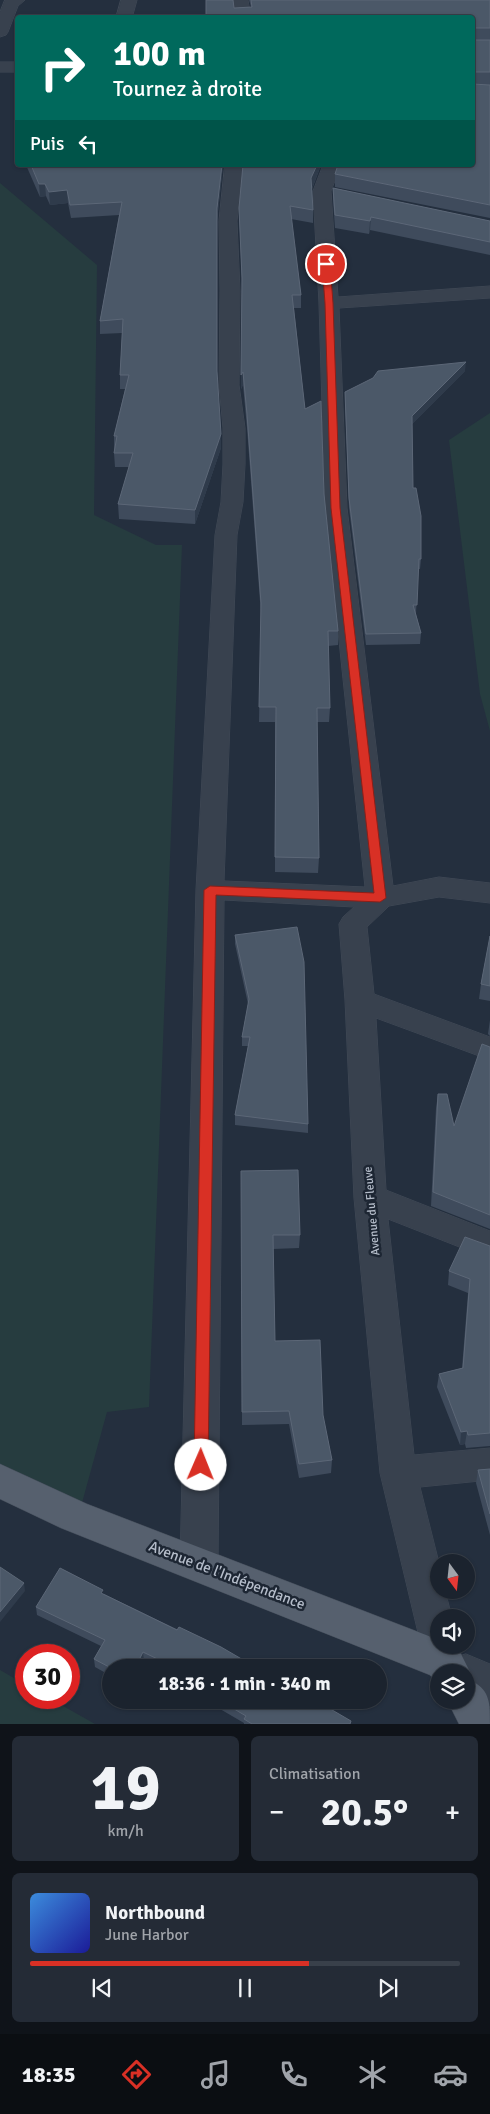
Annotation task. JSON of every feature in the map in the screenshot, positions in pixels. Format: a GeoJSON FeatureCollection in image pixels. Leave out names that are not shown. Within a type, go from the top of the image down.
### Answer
{"type":"FeatureCollection","features":[{"type":"Feature","properties":{"kind":"main road","name":"Avenue de l'Indépendance"},"geometry":{"type":"LineString","coordinates":[[0,1481],[74,1516],[451,1661]]}},
{"type":"Feature","properties":{"kind":"main road"},"geometry":{"type":"LineString","coordinates":[[473,1709],[482,1724]]}},
{"type":"Feature","properties":{"kind":"street"},"geometry":{"type":"LineString","coordinates":[[0,32],[11,3],[17,0]]}},
{"type":"Feature","properties":{"kind":"street"},"geometry":{"type":"LineString","coordinates":[[125,15],[129,0]]}},
{"type":"Feature","properties":{"kind":"street"},"geometry":{"type":"LineString","coordinates":[[240,0],[242,15]]}},
{"type":"Feature","properties":{"kind":"street"},"geometry":{"type":"LineString","coordinates":[[0,67],[15,67]]}},
{"type":"Feature","properties":{"kind":"street"},"geometry":{"type":"LineString","coordinates":[[199,1564],[210,890],[226,535],[232,502],[234,464],[234,428],[229,385],[230,291],[228,221],[234,167]]}},
{"type":"Feature","properties":{"kind":"street"},"geometry":{"type":"LineString","coordinates":[[331,167],[329,170],[331,193],[322,231],[329,303],[336,508],[380,898]]}},
{"type":"Feature","properties":{"kind":"street"},"geometry":{"type":"LineString","coordinates":[[329,303],[490,292]]}},
{"type":"Feature","properties":{"kind":"street"},"geometry":{"type":"LineString","coordinates":[[210,890],[380,898],[439,887],[490,893]]}},
{"type":"Feature","properties":{"kind":"street","name":"Avenue du Fleuve"},"geometry":{"type":"LineString","coordinates":[[380,898],[353,924],[360,1000],[370,1198],[398,1473],[451,1661]]}},
{"type":"Feature","properties":{"kind":"street"},"geometry":{"type":"LineString","coordinates":[[360,1000],[490,1049]]}},
{"type":"Feature","properties":{"kind":"street"},"geometry":{"type":"LineString","coordinates":[[370,1198],[490,1245]]}},
{"type":"Feature","properties":{"kind":"street"},"geometry":{"type":"LineString","coordinates":[[398,1473],[490,1464]]}},
{"type":"Feature","properties":{"kind":"street"},"geometry":{"type":"LineString","coordinates":[[451,1661],[490,1685]]}},
{"type":"Feature","properties":{"kind":"green space"},"geometry":{"type":"Polygon","coordinates":[[[0,183],[97,265],[94,515],[156,545],[182,545],[149,1407],[107,1412],[80,1510],[0,1473],[0,183]]]}},
{"type":"Feature","properties":{"kind":"green space"},"geometry":{"type":"Polygon","coordinates":[[[490,413],[490,731],[480,694],[449,440],[490,413]]]}},
{"type":"Feature","properties":{"kind":"green space"},"geometry":{"type":"Polygon","coordinates":[[[0,1670],[15,1679],[15,1709],[68,1709],[95,1724],[0,1724],[0,1670]]]}},
{"type":"Feature","properties":{"kind":"building"},"geometry":{"type":"Polygon","coordinates":[[[206,0],[233,0],[234,8],[252,7],[251,0],[490,0],[490,28],[475,28],[475,15],[206,15],[206,0]]]}},
{"type":"Feature","properties":{"kind":"building"},"geometry":{"type":"Polygon","coordinates":[[[475,40],[490,40],[490,72],[475,72],[475,40]]]}},
{"type":"Feature","properties":{"kind":"building"},"geometry":{"type":"Polygon","coordinates":[[[475,84],[490,85],[490,205],[335,174],[337,167],[475,167],[475,84]]]}},
{"type":"Feature","properties":{"kind":"building"},"geometry":{"type":"Polygon","coordinates":[[[32,167],[222,167],[217,208],[217,371],[221,434],[195,510],[118,504],[133,453],[114,453],[117,436],[114,436],[129,375],[120,375],[123,319],[100,321],[122,202],[70,205],[67,190],[49,192],[45,184],[39,184],[32,167]]]}},
{"type":"Feature","properties":{"kind":"building"},"geometry":{"type":"Polygon","coordinates":[[[243,167],[316,167],[311,178],[313,210],[290,206],[301,295],[292,295],[305,409],[321,401],[324,494],[338,631],[328,631],[330,708],[317,708],[319,858],[275,857],[276,707],[259,707],[261,603],[243,372],[241,375],[242,278],[239,208],[243,167]]]}},
{"type":"Feature","properties":{"kind":"building"},"geometry":{"type":"Polygon","coordinates":[[[333,188],[490,221],[490,242],[371,217],[370,221],[335,215],[333,188]]]}},
{"type":"Feature","properties":{"kind":"building"},"geometry":{"type":"Polygon","coordinates":[[[466,362],[412,416],[413,488],[416,488],[421,516],[421,559],[419,559],[417,605],[413,605],[421,633],[366,634],[349,498],[345,392],[373,378],[378,371],[466,362]]]}},
{"type":"Feature","properties":{"kind":"building"},"geometry":{"type":"Polygon","coordinates":[[[297,927],[304,962],[308,1124],[235,1115],[250,1037],[242,1037],[249,999],[235,935],[297,927]]]}},
{"type":"Feature","properties":{"kind":"building"},"geometry":{"type":"Polygon","coordinates":[[[490,936],[490,986],[481,984],[490,936]]]}},
{"type":"Feature","properties":{"kind":"building"},"geometry":{"type":"Polygon","coordinates":[[[482,1044],[490,1047],[490,1215],[433,1192],[438,1094],[447,1094],[454,1126],[482,1044]]]}},
{"type":"Feature","properties":{"kind":"building"},"geometry":{"type":"Polygon","coordinates":[[[298,1170],[300,1235],[273,1235],[275,1341],[320,1340],[323,1415],[332,1460],[299,1464],[289,1411],[242,1412],[241,1171],[298,1170]]]}},
{"type":"Feature","properties":{"kind":"building"},"geometry":{"type":"Polygon","coordinates":[[[465,1237],[490,1246],[490,1433],[468,1435],[467,1431],[461,1432],[439,1374],[463,1368],[470,1279],[449,1271],[465,1237]]]}},
{"type":"Feature","properties":{"kind":"building"},"geometry":{"type":"Polygon","coordinates":[[[490,1469],[490,1514],[478,1470],[490,1469]]]}},
{"type":"Feature","properties":{"kind":"building"},"geometry":{"type":"Polygon","coordinates":[[[0,1567],[24,1583],[0,1612],[0,1567]]]}},
{"type":"Feature","properties":{"kind":"building"},"geometry":{"type":"Polygon","coordinates":[[[60,1568],[103,1590],[101,1593],[177,1630],[179,1627],[242,1659],[157,1659],[143,1652],[140,1659],[102,1659],[102,1663],[94,1659],[105,1640],[36,1607],[60,1568]]]}},
{"type":"Feature","properties":{"kind":"building"},"geometry":{"type":"Polygon","coordinates":[[[234,1709],[330,1709],[351,1721],[350,1724],[252,1724],[244,1719],[246,1716],[234,1709]]]}},
{"type":"Feature","properties":{"kind":"route"},"geometry":{"type":"LineString","coordinates":[[201,1465],[210,890],[380,898],[336,508],[326,264]]}}]}
